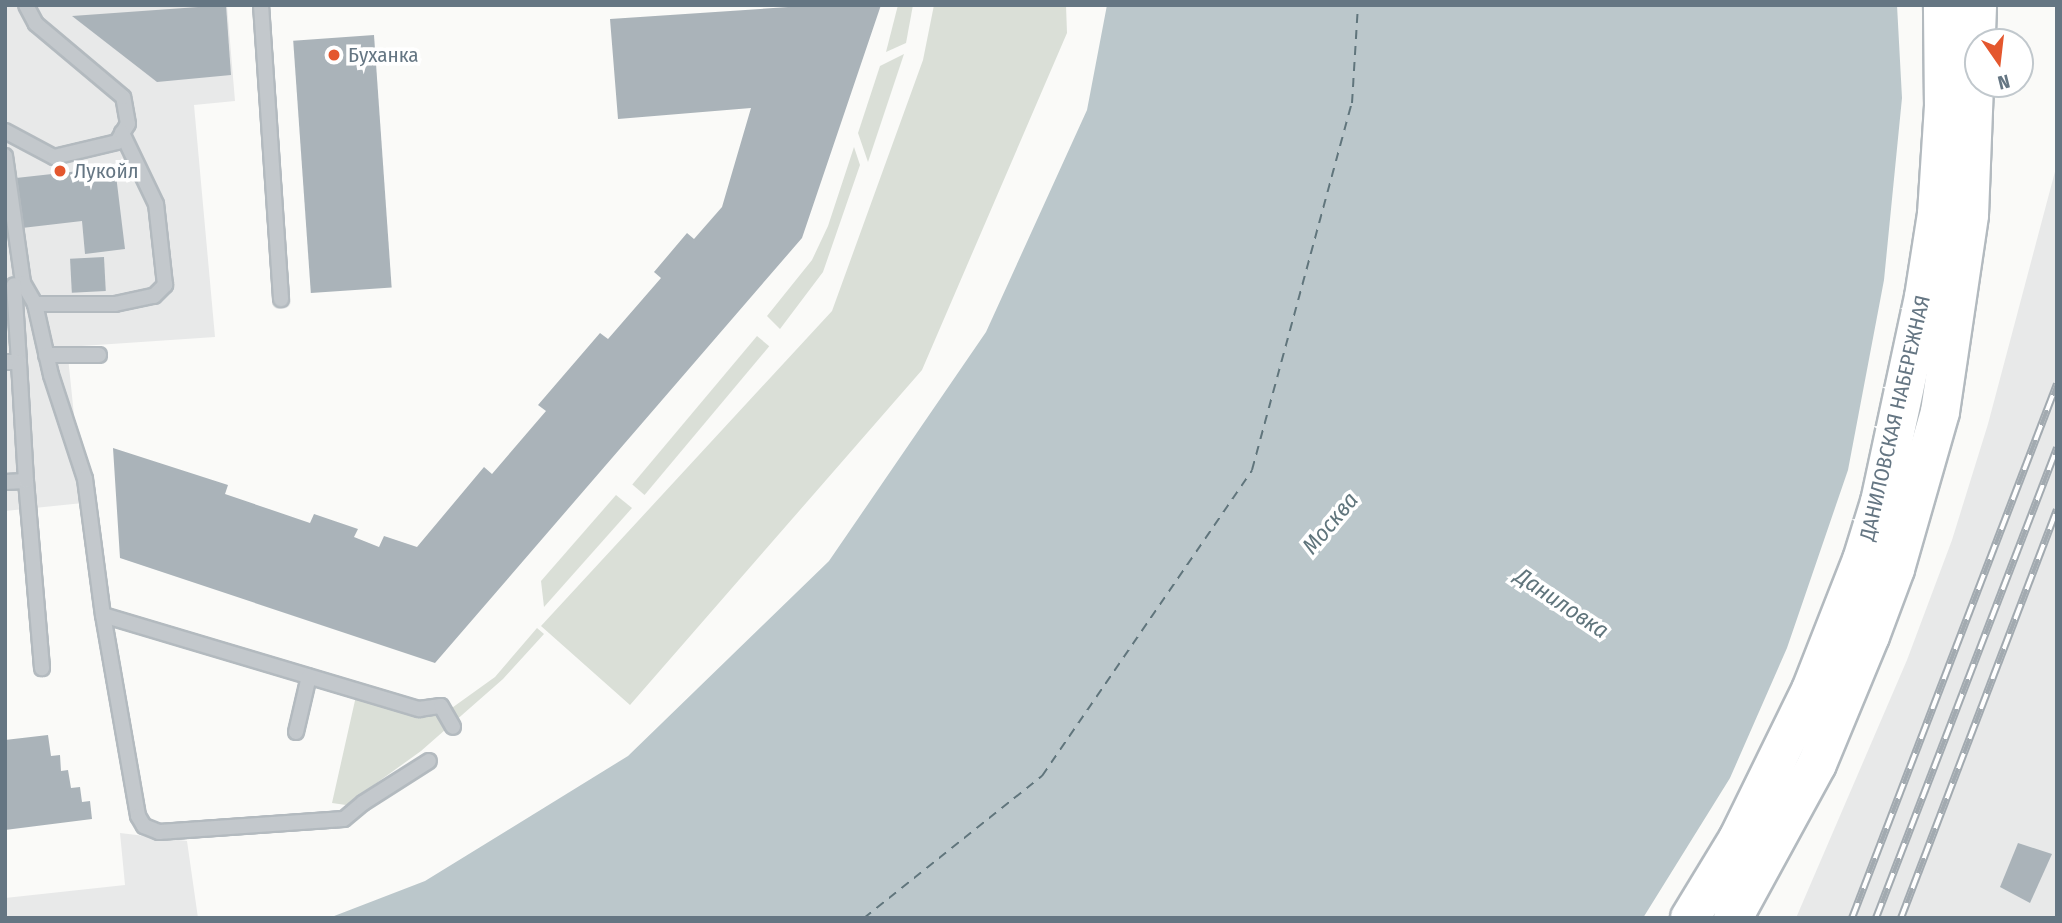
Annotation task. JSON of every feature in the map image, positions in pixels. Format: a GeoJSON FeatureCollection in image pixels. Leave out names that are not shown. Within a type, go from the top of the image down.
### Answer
{"type":"FeatureCollection","features":[{"type":"Feature","properties":{"kind":"main road","name":"ДАНИЛОВСКАЯ НАБЕРЕЖНАЯ"},"geometry":{"type":"LineString","coordinates":[[1690,918],[1738,839],[1811,690],[1862,560],[1880,502],[1924,297],[1937,214],[1944,107],[1943,5]]}},
{"type":"Feature","properties":{"kind":"main road","name":"ДАНИЛОВСКАЯ НАБЕРЕЖНАЯ"},"geometry":{"type":"LineString","coordinates":[[1733,918],[1817,764],[1870,636],[1895,569],[1940,412],[1969,215],[1977,5]]}},
{"type":"Feature","properties":{"kind":"lane"},"geometry":{"type":"LineString","coordinates":[[5,131],[54,157],[117,142],[128,124],[122,97],[36,24],[26,5]]}},
{"type":"Feature","properties":{"kind":"lane"},"geometry":{"type":"LineString","coordinates":[[261,5],[281,299]]}},
{"type":"Feature","properties":{"kind":"lane"},"geometry":{"type":"LineString","coordinates":[[35,304],[115,304],[154,296],[165,285],[156,204],[122,133]]}},
{"type":"Feature","properties":{"kind":"lane"},"geometry":{"type":"LineString","coordinates":[[5,156],[14,285],[12,362],[26,481],[42,668]]}},
{"type":"Feature","properties":{"kind":"lane"},"geometry":{"type":"LineString","coordinates":[[14,285],[35,304],[46,355],[85,479],[103,615],[138,816],[144,825],[159,832],[344,819],[363,803],[429,761]]}},
{"type":"Feature","properties":{"kind":"lane"},"geometry":{"type":"LineString","coordinates":[[46,355],[99,355]]}},
{"type":"Feature","properties":{"kind":"lane"},"geometry":{"type":"LineString","coordinates":[[5,482],[26,481]]}},
{"type":"Feature","properties":{"kind":"lane"},"geometry":{"type":"LineString","coordinates":[[103,615],[419,709],[441,706],[453,727]]}},
{"type":"Feature","properties":{"kind":"lane"},"geometry":{"type":"LineString","coordinates":[[296,732],[309,676]]}},
{"type":"Feature","properties":{"kind":"shaded area"},"geometry":{"type":"Polygon","coordinates":[[[5,5],[227,5],[235,101],[194,105],[215,337],[67,347],[83,503],[5,511],[5,5]]]}},
{"type":"Feature","properties":{"kind":"shaded area"},"geometry":{"type":"Polygon","coordinates":[[[898,5],[913,5],[906,43],[886,52],[898,5]]]}},
{"type":"Feature","properties":{"kind":"shaded area"},"geometry":{"type":"Polygon","coordinates":[[[934,5],[1066,5],[1067,33],[922,370],[630,705],[541,626],[832,311],[923,60],[934,5]]]}},
{"type":"Feature","properties":{"kind":"shaded area"},"geometry":{"type":"Polygon","coordinates":[[[904,54],[868,162],[858,133],[880,66],[904,54]]]}},
{"type":"Feature","properties":{"kind":"shaded area"},"geometry":{"type":"Polygon","coordinates":[[[854,147],[860,165],[823,272],[780,329],[767,316],[812,260],[828,226],[854,147]]]}},
{"type":"Feature","properties":{"kind":"shaded area"},"geometry":{"type":"Polygon","coordinates":[[[2057,164],[2057,918],[1796,918],[1907,660],[1952,540],[1988,424],[2057,164]]]}},
{"type":"Feature","properties":{"kind":"shaded area"},"geometry":{"type":"Polygon","coordinates":[[[757,336],[769,346],[645,495],[632,485],[757,336]]]}},
{"type":"Feature","properties":{"kind":"shaded area"},"geometry":{"type":"Polygon","coordinates":[[[616,495],[632,508],[544,607],[541,581],[616,495]]]}},
{"type":"Feature","properties":{"kind":"shaded area"},"geometry":{"type":"Polygon","coordinates":[[[537,628],[544,634],[503,679],[421,751],[346,805],[332,803],[356,696],[449,710],[495,677],[537,628]]]}},
{"type":"Feature","properties":{"kind":"shaded area"},"geometry":{"type":"Polygon","coordinates":[[[120,833],[187,841],[198,918],[5,918],[5,898],[125,885],[120,833]]]}},
{"type":"Feature","properties":{"kind":"water"},"geometry":{"type":"Polygon","coordinates":[[[1107,5],[1897,5],[1902,98],[1884,280],[1848,470],[1787,648],[1730,778],[1643,918],[329,918],[425,881],[628,756],[829,561],[986,332],[1087,110],[1107,5]]]}},
{"type":"Feature","properties":{"kind":"building"},"geometry":{"type":"Polygon","coordinates":[[[226,5],[231,75],[157,82],[72,16],[226,5]]]}},
{"type":"Feature","properties":{"kind":"building"},"geometry":{"type":"Polygon","coordinates":[[[818,5],[881,5],[802,238],[435,663],[120,558],[113,448],[228,485],[225,494],[310,523],[314,514],[358,529],[354,537],[379,547],[384,536],[417,547],[484,467],[492,474],[546,411],[538,405],[600,333],[608,339],[661,278],[654,272],[687,233],[694,239],[722,207],[751,108],[618,119],[610,19],[818,5]]]}},
{"type":"Feature","properties":{"kind":"building"},"geometry":{"type":"Polygon","coordinates":[[[374,35],[392,287],[311,293],[293,41],[374,35]]]}},
{"type":"Feature","properties":{"kind":"building"},"geometry":{"type":"Polygon","coordinates":[[[115,167],[125,249],[85,254],[82,221],[22,228],[16,178],[115,167]]]}},
{"type":"Feature","properties":{"kind":"building"},"geometry":{"type":"Polygon","coordinates":[[[104,257],[106,291],[72,293],[70,259],[104,257]]]}},
{"type":"Feature","properties":{"kind":"building"},"geometry":{"type":"Polygon","coordinates":[[[48,735],[51,756],[60,755],[61,771],[68,770],[71,788],[80,787],[82,802],[90,801],[92,819],[5,830],[5,740],[48,735]]]}},
{"type":"Feature","properties":{"kind":"building"},"geometry":{"type":"Polygon","coordinates":[[[2018,843],[2052,854],[2030,903],[2000,887],[2018,843]]]}},
{"type":"Feature","properties":{"kind":"ferry route"},"geometry":{"type":"LineString","coordinates":[[864,918],[1042,776],[1252,470],[1352,103],[1358,5]]}},
{"type":"Feature","properties":{"kind":"railway"},"geometry":{"type":"LineString","coordinates":[[1852,918],[2057,384]]}},
{"type":"Feature","properties":{"kind":"railway"},"geometry":{"type":"LineString","coordinates":[[1876,918],[2057,448]]}},
{"type":"Feature","properties":{"kind":"railway"},"geometry":{"type":"LineString","coordinates":[[1901,918],[2057,510]]}},
{"type":"Feature","properties":{"kind":"place","name":"Буханка"},"geometry":{"type":"Point","coordinates":[334,55]}},
{"type":"Feature","properties":{"kind":"place","name":"Лукойл"},"geometry":{"type":"Point","coordinates":[60,171]}},
{"type":"Feature","properties":{"kind":"water label","name":"Москва"},"geometry":{"type":"Point","coordinates":[1330,523]}},
{"type":"Feature","properties":{"kind":"water label","name":"Даниловка"},"geometry":{"type":"Point","coordinates":[1562,603]}}]}
